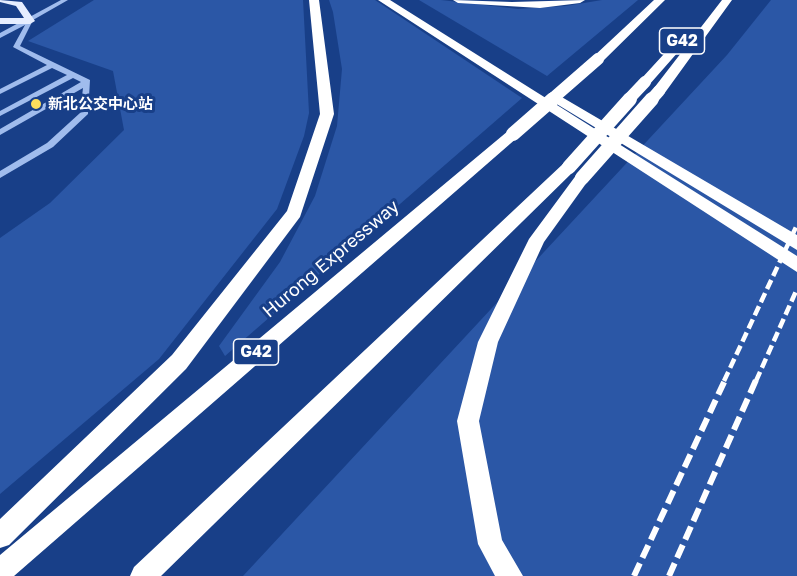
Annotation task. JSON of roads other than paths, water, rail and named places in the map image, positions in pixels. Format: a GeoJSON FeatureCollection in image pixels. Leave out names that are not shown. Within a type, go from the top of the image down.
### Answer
{"type":"FeatureCollection","features":[{"type":"Feature","properties":{"kind":"highway"},"geometry":{"type":"LineString","coordinates":[[0,536],[179,362],[294,213],[327,114],[314,0]]}},
{"type":"Feature","properties":{"kind":"highway"},"geometry":{"type":"LineString","coordinates":[[383,0],[797,265]]}},
{"type":"Feature","properties":{"kind":"highway"},"geometry":{"type":"LineString","coordinates":[[398,0],[797,243]]}},
{"type":"Feature","properties":{"kind":"highway"},"geometry":{"type":"LineString","coordinates":[[458,0],[540,5],[580,0]]}},
{"type":"Feature","properties":{"kind":"highway","name":"Hurong Expressway"},"geometry":{"type":"LineString","coordinates":[[0,571],[513,134],[660,0]]}},
{"type":"Feature","properties":{"kind":"highway","name":"G42"},"geometry":{"type":"LineString","coordinates":[[143,576],[575,173],[645,82],[719,0]]}},
{"type":"Feature","properties":{"kind":"highway"},"geometry":{"type":"LineString","coordinates":[[510,576],[490,544],[468,421],[488,342],[537,239],[575,173],[659,91],[727,0]]}},
{"type":"Feature","properties":{"kind":"main road"},"geometry":{"type":"LineString","coordinates":[[2,0],[19,4],[30,21]]}},
{"type":"Feature","properties":{"kind":"main road"},"geometry":{"type":"LineString","coordinates":[[0,21],[30,21]]}},
{"type":"Feature","properties":{"kind":"street"},"geometry":{"type":"LineString","coordinates":[[0,36],[65,0]]}},
{"type":"Feature","properties":{"kind":"street"},"geometry":{"type":"LineString","coordinates":[[30,21],[16,47],[87,82]]}},
{"type":"Feature","properties":{"kind":"street"},"geometry":{"type":"LineString","coordinates":[[0,92],[52,65]]}},
{"type":"Feature","properties":{"kind":"street"},"geometry":{"type":"LineString","coordinates":[[0,114],[72,75]]}},
{"type":"Feature","properties":{"kind":"street"},"geometry":{"type":"LineString","coordinates":[[0,132],[87,82]]}},
{"type":"Feature","properties":{"kind":"street"},"geometry":{"type":"LineString","coordinates":[[0,175],[50,145],[84,114],[87,82]]}},
{"type":"Feature","properties":{"kind":"railway"},"geometry":{"type":"LineString","coordinates":[[724,381],[797,225]]}},
{"type":"Feature","properties":{"kind":"railway"},"geometry":{"type":"LineString","coordinates":[[756,381],[797,289]]}},
{"type":"Feature","properties":{"kind":"railway"},"geometry":{"type":"LineString","coordinates":[[634,576],[725,380]]}},
{"type":"Feature","properties":{"kind":"railway"},"geometry":{"type":"LineString","coordinates":[[669,576],[756,380]]}},
{"type":"Feature","properties":{"kind":"place","name":"新北公交中心站"},"geometry":{"type":"Point","coordinates":[36,104]}}]}
